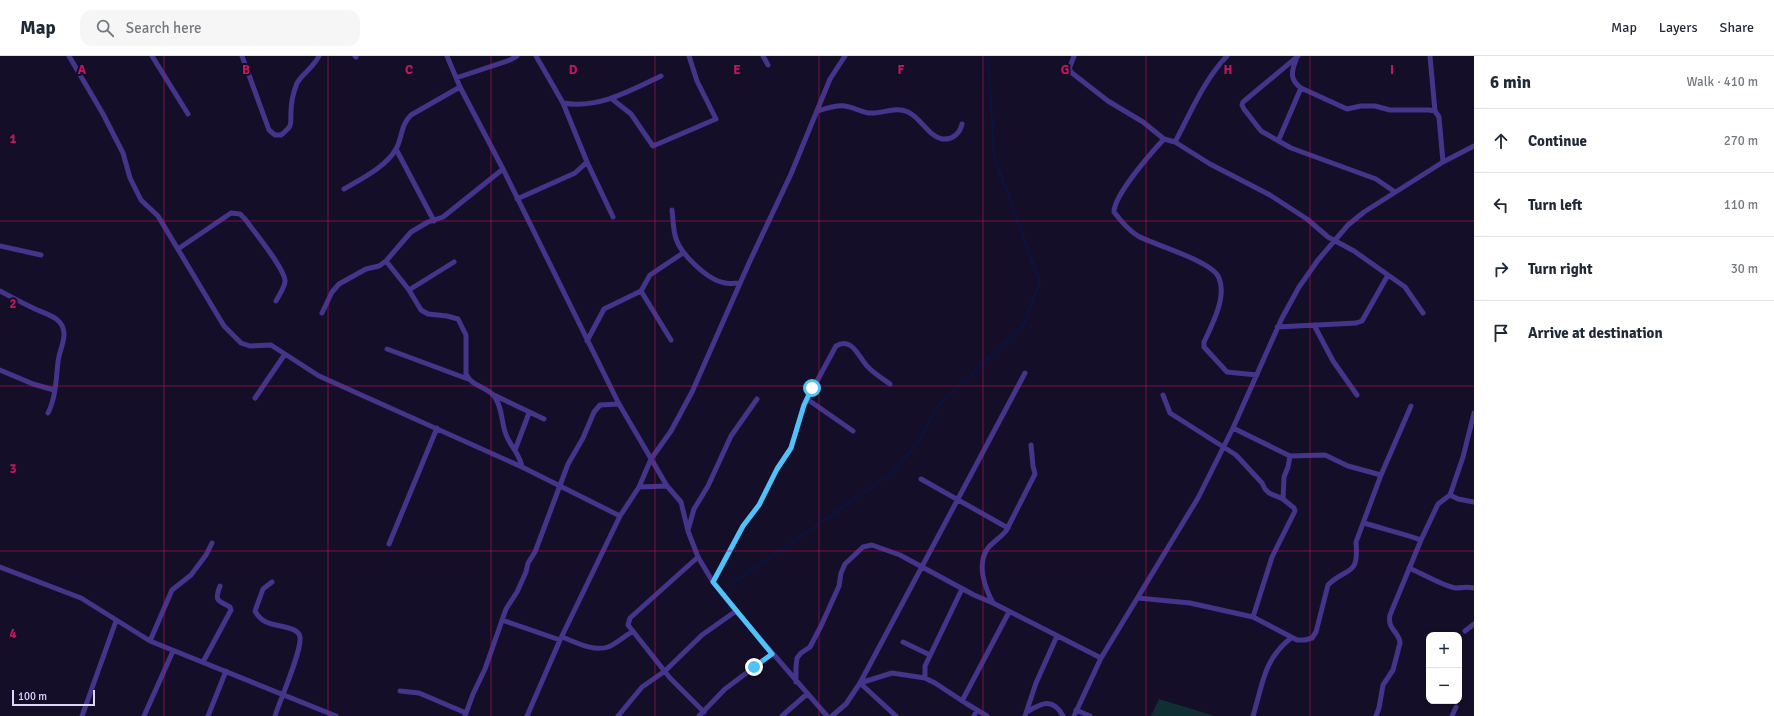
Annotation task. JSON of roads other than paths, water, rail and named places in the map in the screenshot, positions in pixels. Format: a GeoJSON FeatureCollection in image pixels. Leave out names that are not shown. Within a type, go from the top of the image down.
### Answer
{"type":"FeatureCollection","features":[{"type":"Feature","properties":{"kind":"street"},"geometry":{"type":"LineString","coordinates":[[70,56],[104,114],[123,153],[130,178],[141,200],[158,216],[224,326],[241,343],[250,346],[271,345],[319,376],[522,467],[620,516]]}},
{"type":"Feature","properties":{"kind":"street"},"geometry":{"type":"LineString","coordinates":[[152,56],[188,114]]}},
{"type":"Feature","properties":{"kind":"street"},"geometry":{"type":"LineString","coordinates":[[242,56],[269,130],[275,136],[281,136],[288,129],[292,121],[290,112],[297,84],[312,68],[319,56]]}},
{"type":"Feature","properties":{"kind":"street"},"geometry":{"type":"LineString","coordinates":[[447,56],[460,87],[503,169],[619,404],[667,486],[681,502],[688,531],[698,557],[713,582],[736,611],[827,716]]}},
{"type":"Feature","properties":{"kind":"street"},"geometry":{"type":"LineString","coordinates":[[456,78],[517,56]]}},
{"type":"Feature","properties":{"kind":"street"},"geometry":{"type":"LineString","coordinates":[[536,56],[564,103],[587,162],[613,217]]}},
{"type":"Feature","properties":{"kind":"street"},"geometry":{"type":"LineString","coordinates":[[612,99],[631,114],[653,146],[716,119],[697,81],[689,56]]}},
{"type":"Feature","properties":{"kind":"street"},"geometry":{"type":"LineString","coordinates":[[763,56],[768,65]]}},
{"type":"Feature","properties":{"kind":"street"},"geometry":{"type":"LineString","coordinates":[[527,716],[561,639],[620,516],[638,486],[651,459],[671,431],[692,392],[740,283],[783,192],[830,80],[845,56]]}},
{"type":"Feature","properties":{"kind":"street"},"geometry":{"type":"LineString","coordinates":[[1074,56],[1069,69],[1072,73],[1108,101],[1143,122],[1164,139],[1175,142],[1234,178],[1249,184],[1307,219],[1328,238],[1354,251],[1405,287],[1423,313]]}},
{"type":"Feature","properties":{"kind":"street"},"geometry":{"type":"LineString","coordinates":[[1175,142],[1217,66],[1228,56]]}},
{"type":"Feature","properties":{"kind":"street"},"geometry":{"type":"LineString","coordinates":[[1430,56],[1435,111],[1439,117],[1443,162]]}},
{"type":"Feature","properties":{"kind":"street"},"geometry":{"type":"LineString","coordinates":[[1297,57],[1291,73],[1295,84],[1348,109],[1361,106],[1375,106],[1383,109],[1400,111],[1435,111]]}},
{"type":"Feature","properties":{"kind":"street"},"geometry":{"type":"LineString","coordinates":[[1297,57],[1243,102],[1242,106],[1261,131],[1291,148],[1376,179],[1395,192]]}},
{"type":"Feature","properties":{"kind":"street"},"geometry":{"type":"LineString","coordinates":[[564,103],[576,105],[612,99],[661,76]]}},
{"type":"Feature","properties":{"kind":"street"},"geometry":{"type":"LineString","coordinates":[[344,189],[375,170],[388,159],[396,149],[406,121],[412,115],[460,87]]}},
{"type":"Feature","properties":{"kind":"street"},"geometry":{"type":"LineString","coordinates":[[1279,140],[1301,88]]}},
{"type":"Feature","properties":{"kind":"street"},"geometry":{"type":"LineString","coordinates":[[818,110],[830,106],[846,106],[867,112],[878,113],[897,109],[910,113],[940,138],[948,139],[960,132],[962,124]]}},
{"type":"Feature","properties":{"kind":"street"},"geometry":{"type":"LineString","coordinates":[[1164,139],[1144,161],[1119,198],[1114,212],[1138,235],[1197,261],[1216,274],[1219,278],[1221,290],[1217,314],[1204,342],[1204,347],[1227,372],[1257,375]]}},
{"type":"Feature","properties":{"kind":"street"},"geometry":{"type":"LineString","coordinates":[[1074,716],[1101,658],[1198,498],[1233,428],[1277,327],[1299,286],[1334,240],[1348,225],[1364,212],[1443,162],[1474,146]]}},
{"type":"Feature","properties":{"kind":"street"},"geometry":{"type":"LineString","coordinates":[[396,149],[434,221]]}},
{"type":"Feature","properties":{"kind":"street"},"geometry":{"type":"LineString","coordinates":[[517,199],[575,173],[587,162]]}},
{"type":"Feature","properties":{"kind":"street"},"geometry":{"type":"LineString","coordinates":[[322,313],[332,292],[339,284],[366,269],[379,266],[386,261],[411,232],[428,222],[442,217],[503,169]]}},
{"type":"Feature","properties":{"kind":"street"},"geometry":{"type":"LineString","coordinates":[[672,210],[675,235],[678,245],[683,253],[703,272],[711,277],[724,283],[740,283]]}},
{"type":"Feature","properties":{"kind":"street"},"geometry":{"type":"LineString","coordinates":[[178,249],[231,213],[240,214],[277,263],[283,275],[285,280],[284,285],[276,301]]}},
{"type":"Feature","properties":{"kind":"street"},"geometry":{"type":"LineString","coordinates":[[0,246],[41,255]]}},
{"type":"Feature","properties":{"kind":"street"},"geometry":{"type":"LineString","coordinates":[[588,341],[604,309],[640,291],[650,275],[683,253]]}},
{"type":"Feature","properties":{"kind":"street"},"geometry":{"type":"LineString","coordinates":[[386,261],[409,290],[421,310],[428,314],[458,319],[466,335],[466,374],[468,379]]}},
{"type":"Feature","properties":{"kind":"street"},"geometry":{"type":"LineString","coordinates":[[409,290],[454,262]]}},
{"type":"Feature","properties":{"kind":"street"},"geometry":{"type":"LineString","coordinates":[[1277,327],[1314,326],[1356,323],[1362,321],[1388,276]]}},
{"type":"Feature","properties":{"kind":"street"},"geometry":{"type":"LineString","coordinates":[[0,291],[34,309],[44,311],[56,318],[61,324],[64,333],[63,340],[58,359],[57,377],[48,413]]}},
{"type":"Feature","properties":{"kind":"street"},"geometry":{"type":"LineString","coordinates":[[640,291],[671,340]]}},
{"type":"Feature","properties":{"kind":"street"},"geometry":{"type":"LineString","coordinates":[[1314,326],[1333,361],[1357,395]]}},
{"type":"Feature","properties":{"kind":"street"},"geometry":{"type":"LineString","coordinates":[[713,582],[743,526],[759,505],[777,469],[791,448],[804,405],[836,346],[841,343],[845,343],[855,348],[868,367],[890,384]]}},
{"type":"Feature","properties":{"kind":"street"},"geometry":{"type":"LineString","coordinates":[[388,349],[468,379],[493,394],[544,418]]}},
{"type":"Feature","properties":{"kind":"street"},"geometry":{"type":"LineString","coordinates":[[255,398],[285,354]]}},
{"type":"Feature","properties":{"kind":"street"},"geometry":{"type":"LineString","coordinates":[[0,370],[33,384],[54,390]]}},
{"type":"Feature","properties":{"kind":"street"},"geometry":{"type":"LineString","coordinates":[[832,716],[846,704],[860,683],[956,500],[1025,373]]}},
{"type":"Feature","properties":{"kind":"street"},"geometry":{"type":"LineString","coordinates":[[493,394],[497,399],[506,436],[521,459],[522,467]]}},
{"type":"Feature","properties":{"kind":"street"},"geometry":{"type":"LineString","coordinates":[[1163,395],[1170,413],[1224,447],[1245,464],[1270,493],[1292,505],[1295,510],[1272,557],[1253,617]]}},
{"type":"Feature","properties":{"kind":"street"},"geometry":{"type":"LineString","coordinates":[[688,531],[694,509],[708,486],[731,436],[757,399]]}},
{"type":"Feature","properties":{"kind":"street"},"geometry":{"type":"LineString","coordinates":[[807,399],[854,431]]}},
{"type":"Feature","properties":{"kind":"street"},"geometry":{"type":"LineString","coordinates":[[400,691],[419,692],[466,714],[473,694],[485,669],[506,610],[522,583],[528,563],[536,552],[568,464],[583,438],[594,412],[600,405],[619,404]]}},
{"type":"Feature","properties":{"kind":"street"},"geometry":{"type":"LineString","coordinates":[[1138,598],[1190,603],[1253,617],[1291,638],[1305,640],[1312,638],[1316,632],[1328,585],[1333,580],[1349,572],[1353,567],[1358,553],[1356,542],[1381,475],[1410,406]]}},
{"type":"Feature","properties":{"kind":"street"},"geometry":{"type":"LineString","coordinates":[[515,450],[529,412]]}},
{"type":"Feature","properties":{"kind":"street"},"geometry":{"type":"LineString","coordinates":[[1376,716],[1383,685],[1394,670],[1400,642],[1400,638],[1391,628],[1389,622],[1390,615],[1421,540],[1438,504],[1450,495],[1463,457],[1474,413]]}},
{"type":"Feature","properties":{"kind":"street"},"geometry":{"type":"LineString","coordinates":[[389,544],[437,428]]}},
{"type":"Feature","properties":{"kind":"street"},"geometry":{"type":"LineString","coordinates":[[1233,428],[1290,456],[1325,454],[1348,466],[1381,475]]}},
{"type":"Feature","properties":{"kind":"street"},"geometry":{"type":"LineString","coordinates":[[993,603],[984,580],[983,559],[989,547],[1001,538],[1008,528],[1035,474],[1031,445]]}},
{"type":"Feature","properties":{"kind":"street"},"geometry":{"type":"LineString","coordinates":[[1283,499],[1284,477],[1290,456]]}},
{"type":"Feature","properties":{"kind":"street"},"geometry":{"type":"LineString","coordinates":[[921,479],[1008,528]]}},
{"type":"Feature","properties":{"kind":"street"},"geometry":{"type":"LineString","coordinates":[[638,486],[667,486]]}},
{"type":"Feature","properties":{"kind":"street"},"geometry":{"type":"LineString","coordinates":[[1450,495],[1458,499],[1474,502]]}},
{"type":"Feature","properties":{"kind":"street"},"geometry":{"type":"LineString","coordinates":[[1364,523],[1385,530],[1398,531],[1421,540]]}},
{"type":"Feature","properties":{"kind":"street"},"geometry":{"type":"LineString","coordinates":[[150,641],[172,590],[191,575],[206,555],[212,543]]}},
{"type":"Feature","properties":{"kind":"street"},"geometry":{"type":"LineString","coordinates":[[796,682],[797,658],[801,653],[810,647],[821,626],[839,586],[841,573],[845,564],[863,547],[872,545],[885,549],[922,566],[962,589],[993,603],[1101,658]]}},
{"type":"Feature","properties":{"kind":"street"},"geometry":{"type":"LineString","coordinates":[[698,557],[630,618],[628,625],[632,632],[665,671],[704,712]]}},
{"type":"Feature","properties":{"kind":"street"},"geometry":{"type":"LineString","coordinates":[[0,566],[81,598],[150,641],[336,716]]}},
{"type":"Feature","properties":{"kind":"street"},"geometry":{"type":"LineString","coordinates":[[1409,568],[1447,586],[1456,588],[1467,586],[1474,588]]}},
{"type":"Feature","properties":{"kind":"street"},"geometry":{"type":"LineString","coordinates":[[272,582],[262,589],[254,611],[258,617],[266,623],[293,629],[300,637],[295,660],[275,716]]}},
{"type":"Feature","properties":{"kind":"street"},"geometry":{"type":"LineString","coordinates":[[203,662],[231,610],[230,607],[220,603],[218,600],[216,595],[220,586]]}},
{"type":"Feature","properties":{"kind":"street"},"geometry":{"type":"LineString","coordinates":[[925,678],[925,666],[962,589]]}},
{"type":"Feature","properties":{"kind":"street"},"geometry":{"type":"LineString","coordinates":[[618,716],[642,687],[665,671],[702,635],[736,611]]}},
{"type":"Feature","properties":{"kind":"street"},"geometry":{"type":"LineString","coordinates":[[962,701],[1009,612]]}},
{"type":"Feature","properties":{"kind":"street"},"geometry":{"type":"LineString","coordinates":[[502,620],[561,639],[600,649],[608,647],[632,632]]}},
{"type":"Feature","properties":{"kind":"street"},"geometry":{"type":"LineString","coordinates":[[82,716],[116,621]]}},
{"type":"Feature","properties":{"kind":"street"},"geometry":{"type":"LineString","coordinates":[[1465,631],[1474,624]]}},
{"type":"Feature","properties":{"kind":"street"},"geometry":{"type":"LineString","coordinates":[[1026,714],[1036,683],[1057,636]]}},
{"type":"Feature","properties":{"kind":"street"},"geometry":{"type":"LineString","coordinates":[[1253,716],[1268,665],[1281,646],[1291,638]]}},
{"type":"Feature","properties":{"kind":"street"},"geometry":{"type":"LineString","coordinates":[[903,642],[930,656]]}},
{"type":"Feature","properties":{"kind":"street"},"geometry":{"type":"LineString","coordinates":[[144,716],[173,651]]}},
{"type":"Feature","properties":{"kind":"street"},"geometry":{"type":"LineString","coordinates":[[700,716],[726,689],[772,654]]}},
{"type":"Feature","properties":{"kind":"street"},"geometry":{"type":"LineString","coordinates":[[208,716],[226,671]]}},
{"type":"Feature","properties":{"kind":"street"},"geometry":{"type":"LineString","coordinates":[[860,683],[892,673],[925,678],[935,682],[987,716]]}},
{"type":"Feature","properties":{"kind":"street"},"geometry":{"type":"LineString","coordinates":[[860,683],[896,716]]}},
{"type":"Feature","properties":{"kind":"street"},"geometry":{"type":"LineString","coordinates":[[782,716],[807,694]]}},
{"type":"Feature","properties":{"kind":"street"},"geometry":{"type":"LineString","coordinates":[[1026,714],[1040,704],[1049,704],[1057,707],[1063,716]]}},
{"type":"Feature","properties":{"kind":"street"},"geometry":{"type":"LineString","coordinates":[[1452,716],[1456,707]]}},
{"type":"Feature","properties":{"kind":"street"},"geometry":{"type":"LineString","coordinates":[[974,716],[978,710]]}},
{"type":"Feature","properties":{"kind":"street"},"geometry":{"type":"LineString","coordinates":[[1076,710],[1090,716]]}},
{"type":"Feature","properties":{"kind":"waterway"},"geometry":{"type":"LineString","coordinates":[[730,585],[891,474],[918,443],[938,406],[1023,326],[1040,282],[994,156],[988,56]]}}]}
